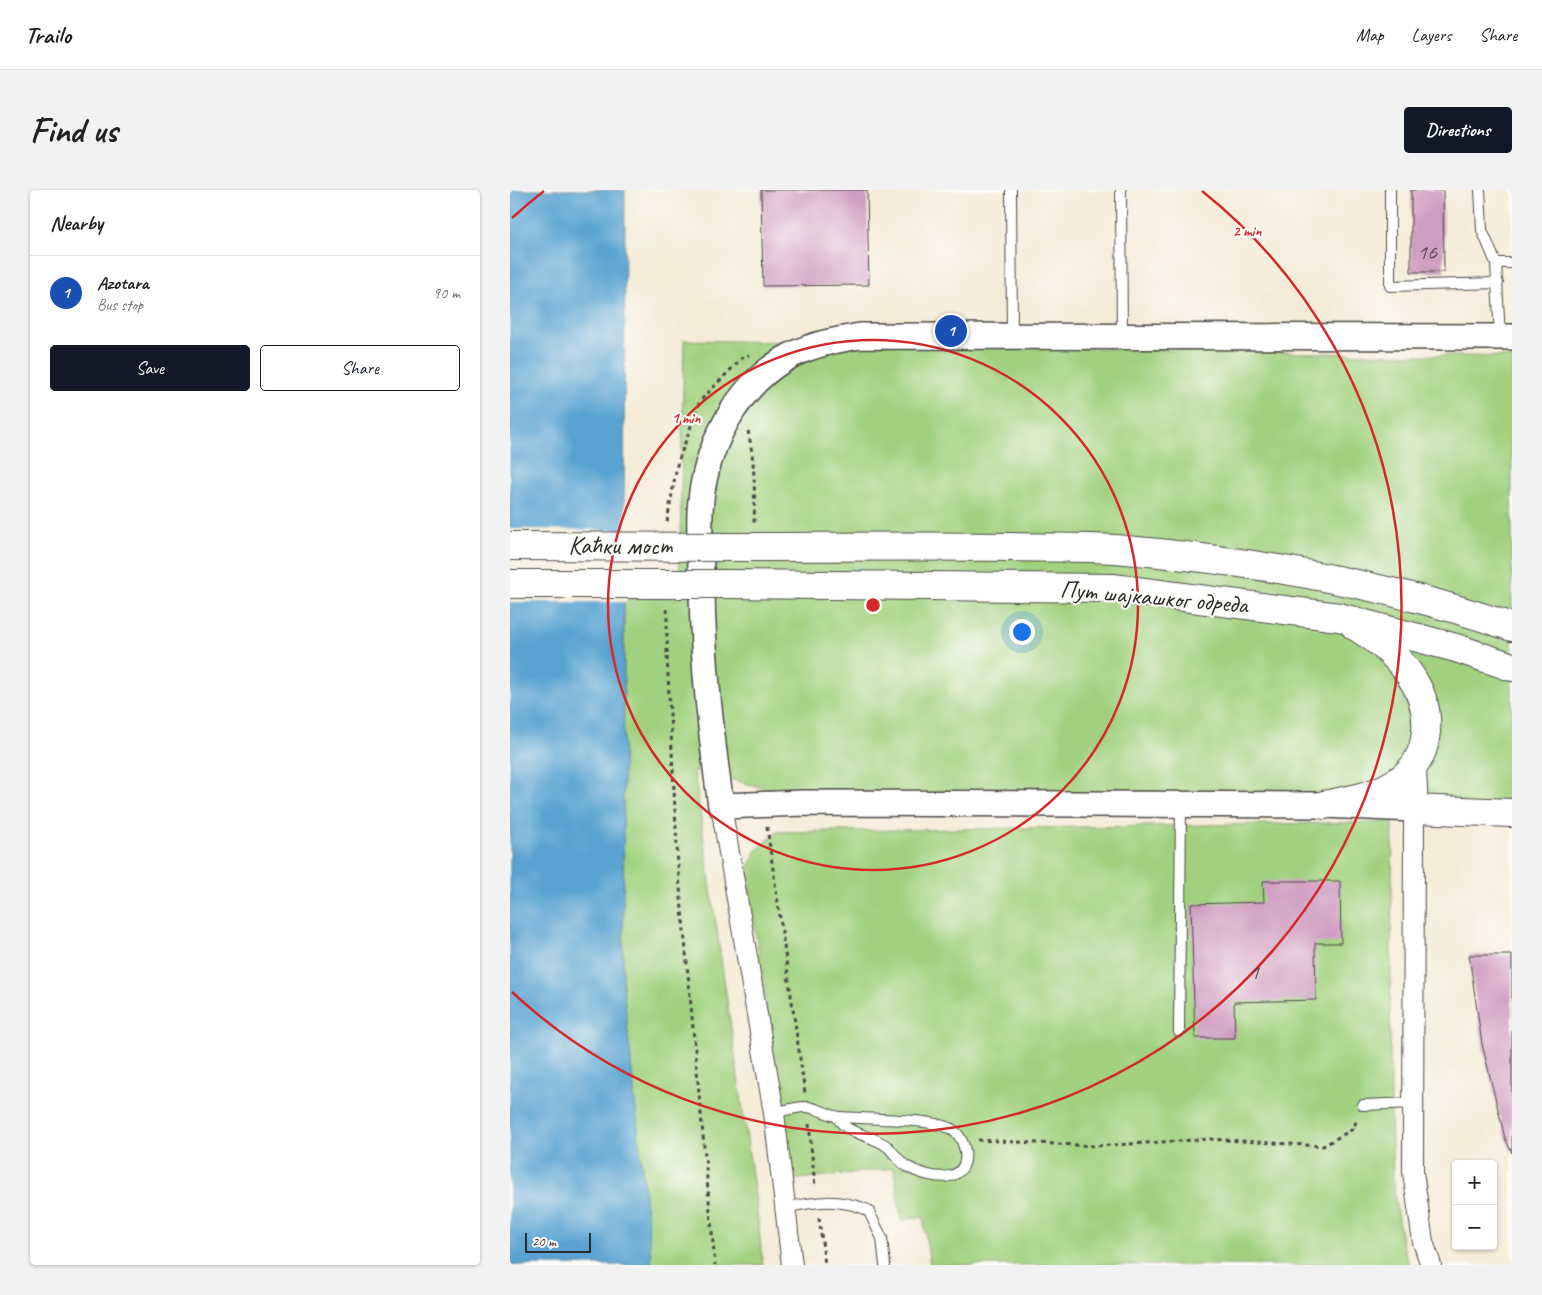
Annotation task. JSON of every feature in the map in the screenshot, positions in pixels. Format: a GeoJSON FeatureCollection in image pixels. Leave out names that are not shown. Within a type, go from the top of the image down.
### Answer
{"type":"FeatureCollection","features":[{"type":"Feature","properties":{"kind":"main road","name":"Каћки мост"},"geometry":{"type":"LineString","coordinates":[[510,546],[730,547]]}},
{"type":"Feature","properties":{"kind":"main road","name":"Пут шајкашког одреда"},"geometry":{"type":"LineString","coordinates":[[730,547],[916,546],[1114,549],[1233,562],[1336,578],[1434,603],[1512,627]]}},
{"type":"Feature","properties":{"kind":"main road","name":"Каћки мост"},"geometry":{"type":"LineString","coordinates":[[510,584],[728,584]]}},
{"type":"Feature","properties":{"kind":"main road","name":"Пут шајкашког одреда"},"geometry":{"type":"LineString","coordinates":[[728,584],[1113,588],[1338,617],[1447,646],[1512,667]]}},
{"type":"Feature","properties":{"kind":"main road"},"geometry":{"type":"LineString","coordinates":[[1324,805],[1370,795],[1394,784],[1412,770],[1420,756],[1427,731],[1424,702],[1418,685],[1408,670],[1368,634],[1338,617]]}},
{"type":"Feature","properties":{"kind":"main road"},"geometry":{"type":"LineString","coordinates":[[1412,770],[1414,809],[1512,813]]}},
{"type":"Feature","properties":{"kind":"street"},"geometry":{"type":"LineString","coordinates":[[792,1265],[774,1113],[721,806],[706,695],[703,651],[700,511],[708,467],[721,429],[740,400],[771,369],[790,356],[822,343],[860,336],[1506,337]]}},
{"type":"Feature","properties":{"kind":"street"},"geometry":{"type":"LineString","coordinates":[[721,806],[764,804],[1324,805],[1414,809],[1413,1172],[1423,1242],[1431,1265]]}},
{"type":"Feature","properties":{"kind":"lane"},"geometry":{"type":"LineString","coordinates":[[1011,190],[1012,335]]}},
{"type":"Feature","properties":{"kind":"lane"},"geometry":{"type":"LineString","coordinates":[[1121,190],[1122,335]]}},
{"type":"Feature","properties":{"kind":"lane"},"geometry":{"type":"LineString","coordinates":[[1390,190],[1390,286],[1498,283]]}},
{"type":"Feature","properties":{"kind":"lane"},"geometry":{"type":"LineString","coordinates":[[1480,190],[1482,230],[1496,263],[1506,337]]}},
{"type":"Feature","properties":{"kind":"lane"},"geometry":{"type":"LineString","coordinates":[[1496,263],[1512,263]]}},
{"type":"Feature","properties":{"kind":"lane"},"geometry":{"type":"LineString","coordinates":[[1179,1032],[1181,805]]}},
{"type":"Feature","properties":{"kind":"lane"},"geometry":{"type":"LineString","coordinates":[[1363,1104],[1414,1103]]}},
{"type":"Feature","properties":{"kind":"lane"},"geometry":{"type":"LineString","coordinates":[[774,1113],[807,1107],[837,1117],[936,1124],[953,1130],[961,1139],[966,1148],[965,1160],[960,1170],[951,1176],[940,1176],[906,1166],[886,1146],[842,1126],[837,1117]]}},
{"type":"Feature","properties":{"kind":"lane"},"geometry":{"type":"LineString","coordinates":[[785,1208],[817,1201],[855,1205],[868,1210],[882,1238],[885,1265]]}},
{"type":"Feature","properties":{"kind":"path"},"geometry":{"type":"LineString","coordinates":[[667,524],[677,465],[700,401],[742,358],[750,354]]}},
{"type":"Feature","properties":{"kind":"path"},"geometry":{"type":"LineString","coordinates":[[740,400],[751,445],[755,496],[754,529]]}},
{"type":"Feature","properties":{"kind":"path"},"geometry":{"type":"LineString","coordinates":[[667,599],[667,656],[678,866],[714,1265]]}},
{"type":"Feature","properties":{"kind":"path"},"geometry":{"type":"LineString","coordinates":[[764,804],[807,1107],[824,1265]]}},
{"type":"Feature","properties":{"kind":"path"},"geometry":{"type":"LineString","coordinates":[[961,1139],[1095,1146],[1211,1140],[1323,1146],[1354,1129],[1363,1104]]}},
{"type":"Feature","properties":{"kind":"green space"},"geometry":{"type":"Polygon","coordinates":[[[684,340],[1512,357],[1512,807],[788,794],[694,770],[756,1202],[763,1265],[652,1265],[623,985],[624,599],[679,597],[684,340]]]}},
{"type":"Feature","properties":{"kind":"green space"},"geometry":{"type":"Polygon","coordinates":[[[1393,822],[1390,1034],[1392,1144],[1396,1206],[1403,1246],[1409,1265],[930,1265],[923,1217],[901,1220],[894,1168],[791,1180],[747,871],[756,851],[777,832],[1393,822]]]}},
{"type":"Feature","properties":{"kind":"water"},"geometry":{"type":"Polygon","coordinates":[[[510,190],[625,190],[623,985],[652,1265],[510,1265],[510,190]]]}},
{"type":"Feature","properties":{"kind":"pier"},"geometry":{"type":"Polygon","coordinates":[[[510,529],[627,530],[626,602],[510,602],[510,529]]]}},
{"type":"Feature","properties":{"kind":"building"},"geometry":{"type":"Polygon","coordinates":[[[761,190],[867,190],[869,285],[763,286],[761,190]]]}},
{"type":"Feature","properties":{"kind":"building"},"geometry":{"type":"Polygon","coordinates":[[[1411,190],[1443,190],[1444,272],[1411,272],[1411,190]]]}},
{"type":"Feature","properties":{"kind":"building"},"geometry":{"type":"Polygon","coordinates":[[[1263,881],[1340,881],[1341,943],[1315,943],[1316,1000],[1234,1002],[1235,1038],[1195,1038],[1191,904],[1264,902],[1263,881]]]}},
{"type":"Feature","properties":{"kind":"building"},"geometry":{"type":"Polygon","coordinates":[[[1469,955],[1512,955],[1512,1153],[1505,1138],[1482,1044],[1469,955]]]}},
{"type":"Feature","properties":{"kind":"place","name":"Azotara"},"geometry":{"type":"Point","coordinates":[951,331]}}]}
